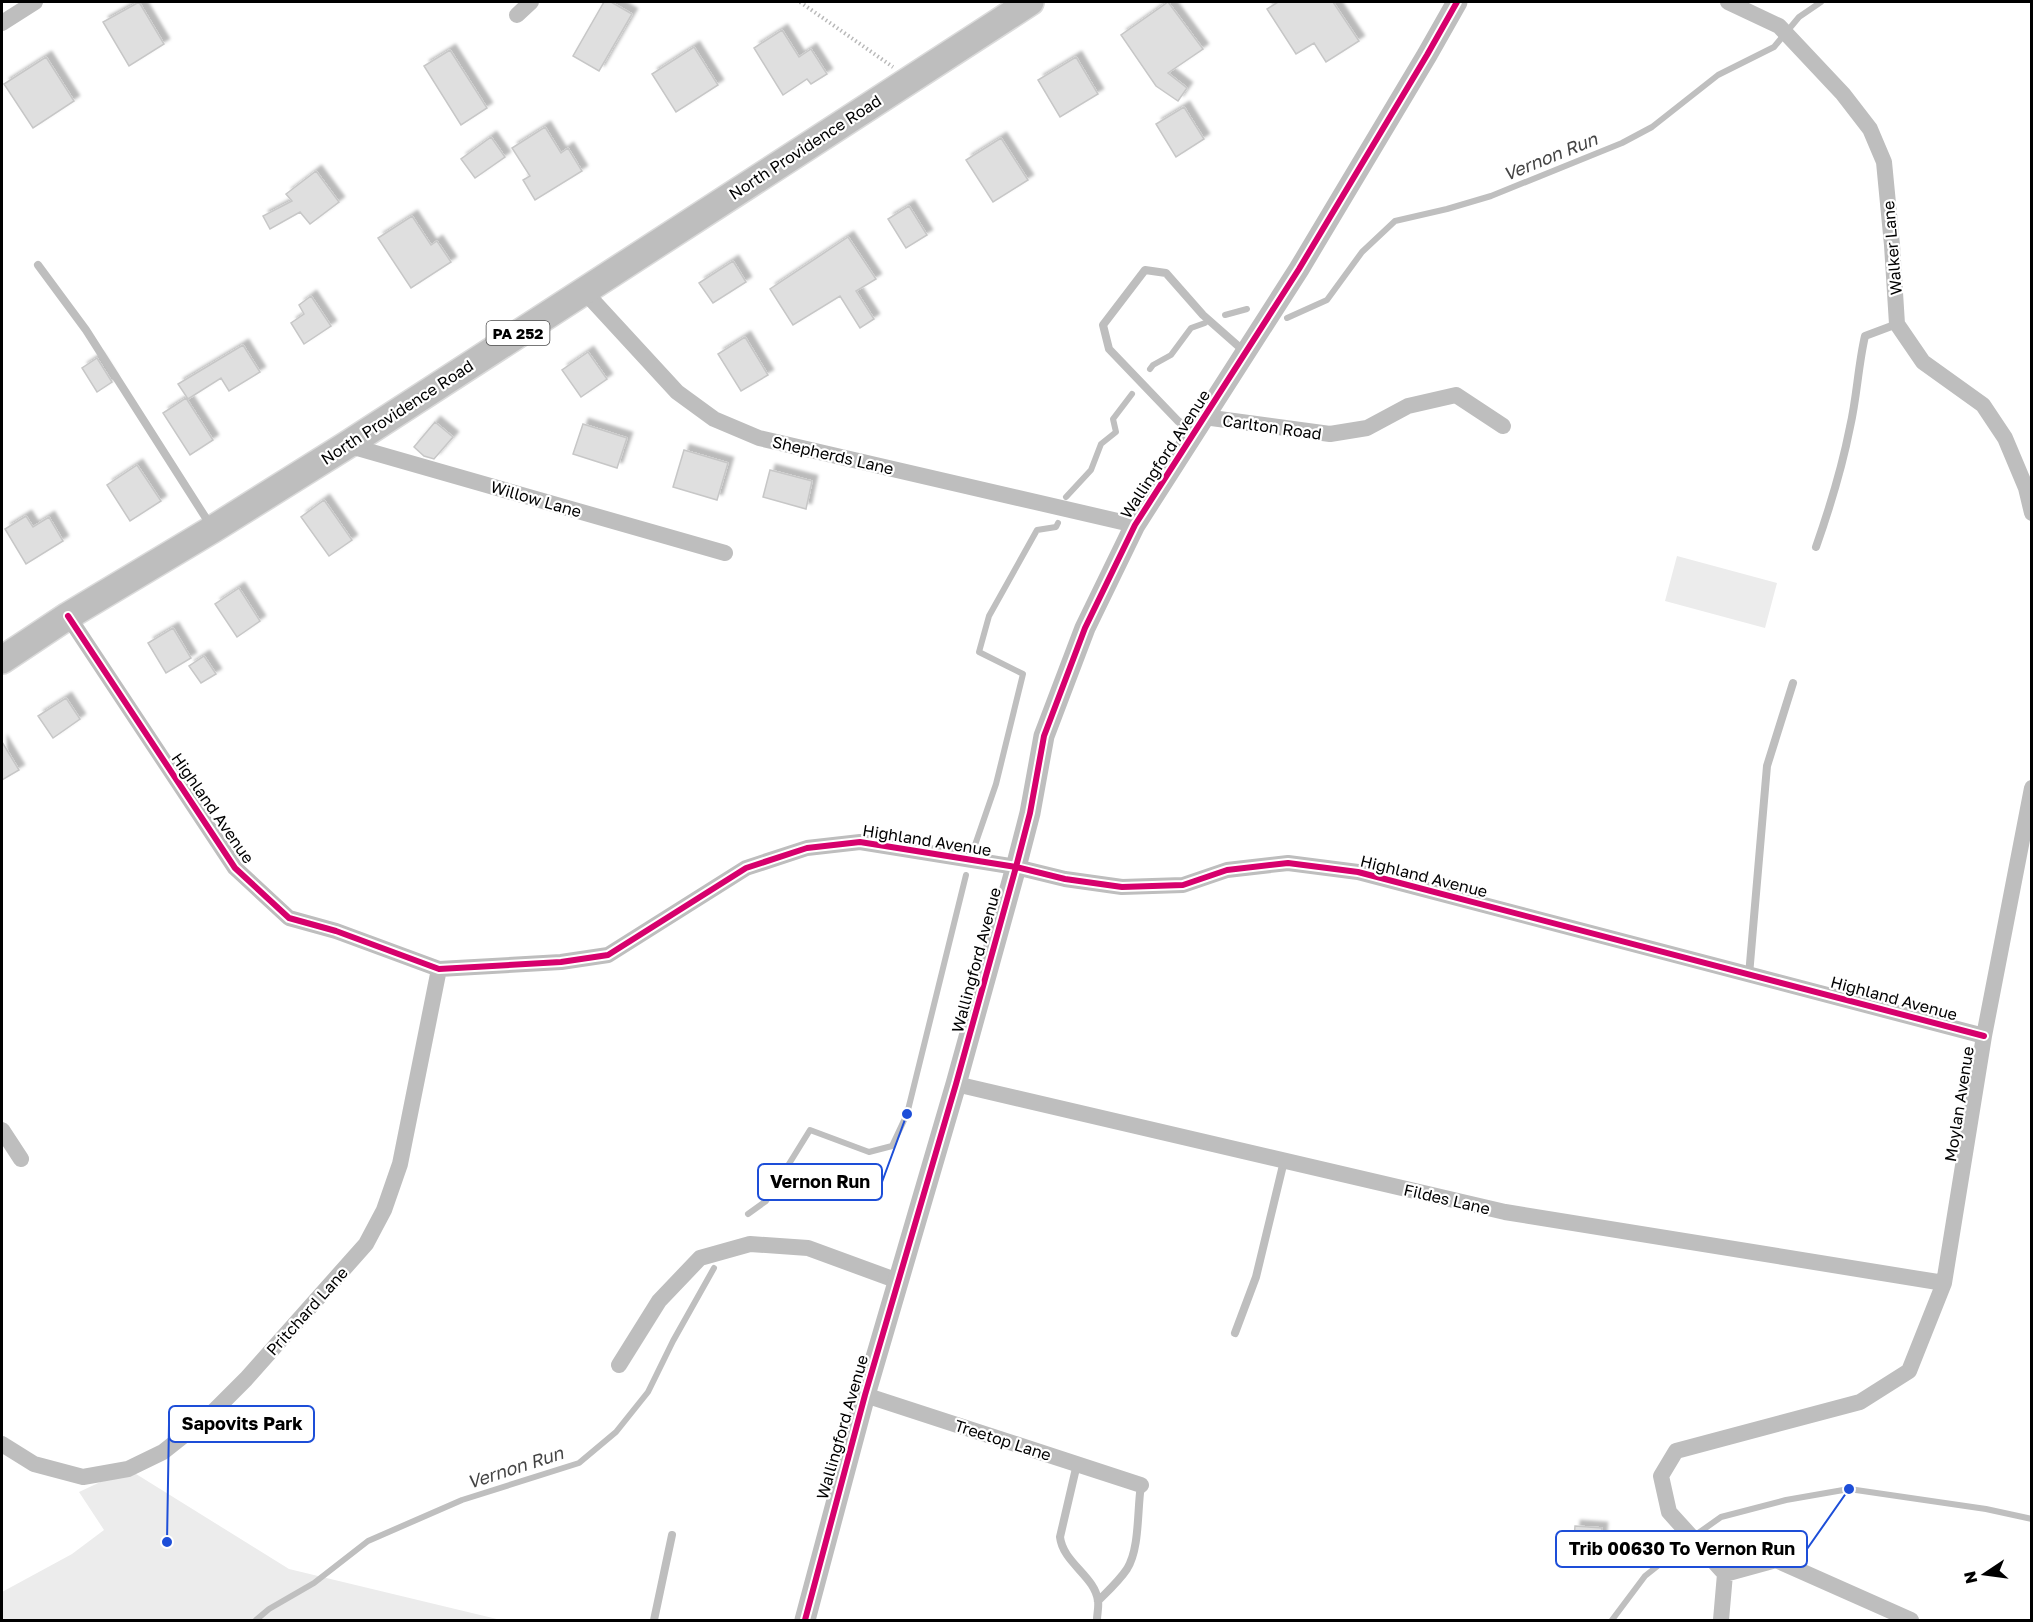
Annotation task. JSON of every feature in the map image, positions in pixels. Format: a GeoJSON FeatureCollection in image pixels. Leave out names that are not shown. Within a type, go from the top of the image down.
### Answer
{"type":"FeatureCollection","features":[{"type":"Feature","properties":{"kind":"main road","name":"North Providence Road"},"geometry":{"type":"LineString","coordinates":[[2,660],[68,616],[347,445],[1030,2]]}},
{"type":"Feature","properties":{"kind":"street"},"geometry":{"type":"LineString","coordinates":[[2,23],[35,2]]}},
{"type":"Feature","properties":{"kind":"street"},"geometry":{"type":"LineString","coordinates":[[518,15],[531,2]]}},
{"type":"Feature","properties":{"kind":"street","name":"Wallingford Avenue"},"geometry":{"type":"LineString","coordinates":[[805,1620],[865,1395],[956,1084],[1016,867],[1030,813],[1044,736],[1085,628],[1135,525],[1299,269],[1457,2]]}},
{"type":"Feature","properties":{"kind":"street","name":"Walker Lane"},"geometry":{"type":"LineString","coordinates":[[1728,2],[1779,26],[1843,94],[1870,129],[1884,162],[1897,324]]}},
{"type":"Feature","properties":{"kind":"street","name":"Shepherds Lane"},"geometry":{"type":"LineString","coordinates":[[583,290],[677,392],[714,419],[759,438],[1135,525]]}},
{"type":"Feature","properties":{"kind":"street"},"geometry":{"type":"LineString","coordinates":[[1897,324],[1923,362],[1983,405],[2005,438],[2026,488],[2031,513]]}},
{"type":"Feature","properties":{"kind":"street","name":"Carlton Road"},"geometry":{"type":"LineString","coordinates":[[1199,425],[1330,434],[1367,428],[1408,406],[1456,395],[1503,426]]}},
{"type":"Feature","properties":{"kind":"street","name":"Willow Lane"},"geometry":{"type":"LineString","coordinates":[[347,445],[724,554]]}},
{"type":"Feature","properties":{"kind":"street","name":"Highland Avenue"},"geometry":{"type":"LineString","coordinates":[[68,616],[235,868],[289,918],[336,931],[439,969],[561,962],[608,955],[746,868],[807,848],[860,842],[1122,887],[1183,885],[1227,870],[1288,862],[1358,872],[1984,1036]]}},
{"type":"Feature","properties":{"kind":"street","name":"Moylan Avenue"},"geometry":{"type":"LineString","coordinates":[[1725,1574],[1669,1512],[1661,1476],[1676,1450],[1860,1402],[1909,1371],[1944,1283],[1984,1036],[2031,788]]}},
{"type":"Feature","properties":{"kind":"street","name":"Pritchard Lane"},"geometry":{"type":"LineString","coordinates":[[2,1444],[34,1464],[83,1477],[128,1469],[163,1452],[211,1414],[246,1379],[366,1244],[384,1210],[400,1164],[439,969]]}},
{"type":"Feature","properties":{"kind":"street","name":"Fildes Lane"},"geometry":{"type":"LineString","coordinates":[[956,1084],[1505,1212],[1944,1283]]}},
{"type":"Feature","properties":{"kind":"street"},"geometry":{"type":"LineString","coordinates":[[2,1130],[21,1160]]}},
{"type":"Feature","properties":{"kind":"street"},"geometry":{"type":"LineString","coordinates":[[619,1365],[659,1301],[700,1258],[750,1244],[807,1248],[898,1281]]}},
{"type":"Feature","properties":{"kind":"street","name":"Treetop Lane"},"geometry":{"type":"LineString","coordinates":[[865,1395],[1141,1485]]}},
{"type":"Feature","properties":{"kind":"street"},"geometry":{"type":"LineString","coordinates":[[1721,1620],[1725,1574],[1776,1560],[1911,1620]]}},
{"type":"Feature","properties":{"kind":"lane"},"geometry":{"type":"LineString","coordinates":[[38,265],[86,330],[213,529]]}},
{"type":"Feature","properties":{"kind":"lane"},"geometry":{"type":"LineString","coordinates":[[1199,425],[1178,421],[1109,349],[1103,325],[1145,270],[1166,273],[1203,315],[1246,352]]}},
{"type":"Feature","properties":{"kind":"lane"},"geometry":{"type":"LineString","coordinates":[[1816,547],[1835,494],[1851,424],[1864,336],[1897,324]]}},
{"type":"Feature","properties":{"kind":"lane"},"geometry":{"type":"LineString","coordinates":[[1749,975],[1767,766],[1793,682]]}},
{"type":"Feature","properties":{"kind":"lane"},"geometry":{"type":"LineString","coordinates":[[1235,1333],[1256,1277],[1284,1161]]}},
{"type":"Feature","properties":{"kind":"lane"},"geometry":{"type":"LineString","coordinates":[[1077,1464],[1060,1537],[1061,1549],[1093,1588],[1098,1601],[1097,1620]]}},
{"type":"Feature","properties":{"kind":"lane"},"geometry":{"type":"LineString","coordinates":[[1098,1601],[1128,1567],[1136,1543],[1141,1485]]}},
{"type":"Feature","properties":{"kind":"lane"},"geometry":{"type":"LineString","coordinates":[[654,1620],[672,1535]]}},
{"type":"Feature","properties":{"kind":"path"},"geometry":{"type":"LineString","coordinates":[[801,2],[910,79]]}},
{"type":"Feature","properties":{"kind":"shaded area"},"geometry":{"type":"Polygon","coordinates":[[[1677,556],[1777,583],[1765,628],[1665,601],[1677,556]]]}},
{"type":"Feature","properties":{"kind":"shaded area"},"geometry":{"type":"Polygon","coordinates":[[[128,1469],[289,1569],[501,1620],[2,1620],[2,1592],[72,1554],[104,1530],[79,1492],[128,1469]]]}},
{"type":"Feature","properties":{"kind":"building"},"geometry":{"type":"Polygon","coordinates":[[[139,2],[164,44],[129,66],[103,22],[139,2]]]}},
{"type":"Feature","properties":{"kind":"building"},"geometry":{"type":"Polygon","coordinates":[[[604,2],[611,2],[632,14],[599,71],[573,56],[604,2]]]}},
{"type":"Feature","properties":{"kind":"building"},"geometry":{"type":"Polygon","coordinates":[[[1168,2],[1203,49],[1168,73],[1187,88],[1178,101],[1156,86],[1121,35],[1168,2]]]}},
{"type":"Feature","properties":{"kind":"building"},"geometry":{"type":"Polygon","coordinates":[[[1278,2],[1333,2],[1359,41],[1326,62],[1314,43],[1296,54],[1267,9],[1278,2]]]}},
{"type":"Feature","properties":{"kind":"building"},"geometry":{"type":"Polygon","coordinates":[[[782,30],[799,57],[811,49],[827,74],[811,84],[807,79],[783,95],[754,48],[782,30]]]}},
{"type":"Feature","properties":{"kind":"building"},"geometry":{"type":"Polygon","coordinates":[[[694,47],[718,85],[676,112],[652,74],[694,47]]]}},
{"type":"Feature","properties":{"kind":"building"},"geometry":{"type":"Polygon","coordinates":[[[450,50],[487,108],[461,125],[424,66],[450,50]]]}},
{"type":"Feature","properties":{"kind":"building"},"geometry":{"type":"Polygon","coordinates":[[[46,57],[74,101],[33,128],[4,84],[46,57]]]}},
{"type":"Feature","properties":{"kind":"building"},"geometry":{"type":"Polygon","coordinates":[[[1076,57],[1098,94],[1060,117],[1038,80],[1076,57]]]}},
{"type":"Feature","properties":{"kind":"building"},"geometry":{"type":"Polygon","coordinates":[[[1184,107],[1204,139],[1176,157],[1156,124],[1184,107]]]}},
{"type":"Feature","properties":{"kind":"building"},"geometry":{"type":"Polygon","coordinates":[[[545,127],[561,153],[568,148],[582,171],[535,200],[523,180],[530,176],[512,148],[545,127]]]}},
{"type":"Feature","properties":{"kind":"building"},"geometry":{"type":"Polygon","coordinates":[[[491,137],[505,157],[475,178],[461,159],[491,137]]]}},
{"type":"Feature","properties":{"kind":"building"},"geometry":{"type":"Polygon","coordinates":[[[1001,138],[1028,180],[993,202],[966,160],[1001,138]]]}},
{"type":"Feature","properties":{"kind":"building"},"geometry":{"type":"Polygon","coordinates":[[[316,171],[339,202],[310,224],[300,212],[270,229],[263,216],[292,201],[286,194],[316,171]]]}},
{"type":"Feature","properties":{"kind":"building"},"geometry":{"type":"Polygon","coordinates":[[[909,206],[927,235],[906,248],[888,219],[909,206]]]}},
{"type":"Feature","properties":{"kind":"building"},"geometry":{"type":"Polygon","coordinates":[[[412,216],[431,245],[437,241],[451,262],[411,288],[378,238],[412,216]]]}},
{"type":"Feature","properties":{"kind":"building"},"geometry":{"type":"Polygon","coordinates":[[[848,237],[876,279],[856,291],[874,319],[860,328],[840,296],[793,325],[770,289],[848,237]]]}},
{"type":"Feature","properties":{"kind":"building"},"geometry":{"type":"Polygon","coordinates":[[[733,261],[746,282],[713,303],[699,283],[733,261]]]}},
{"type":"Feature","properties":{"kind":"building"},"geometry":{"type":"Polygon","coordinates":[[[311,296],[331,326],[304,344],[291,323],[304,314],[299,305],[311,296]]]}},
{"type":"Feature","properties":{"kind":"building"},"geometry":{"type":"Polygon","coordinates":[[[745,337],[768,375],[741,391],[718,354],[745,337]]]}},
{"type":"Feature","properties":{"kind":"building"},"geometry":{"type":"Polygon","coordinates":[[[243,345],[260,372],[229,391],[221,378],[188,399],[178,384],[243,345]]]}},
{"type":"Feature","properties":{"kind":"building"},"geometry":{"type":"Polygon","coordinates":[[[588,352],[607,379],[581,397],[562,370],[588,352]]]}},
{"type":"Feature","properties":{"kind":"building"},"geometry":{"type":"Polygon","coordinates":[[[97,358],[112,382],[97,392],[82,368],[97,358]]]}},
{"type":"Feature","properties":{"kind":"building"},"geometry":{"type":"Polygon","coordinates":[[[186,398],[213,440],[190,455],[163,413],[186,398]]]}},
{"type":"Feature","properties":{"kind":"building"},"geometry":{"type":"Polygon","coordinates":[[[435,422],[453,437],[434,459],[424,456],[414,447],[435,422]]]}},
{"type":"Feature","properties":{"kind":"building"},"geometry":{"type":"Polygon","coordinates":[[[583,424],[627,438],[617,468],[573,454],[583,424]]]}},
{"type":"Feature","properties":{"kind":"building"},"geometry":{"type":"Polygon","coordinates":[[[684,450],[728,463],[717,500],[673,487],[684,450]]]}},
{"type":"Feature","properties":{"kind":"building"},"geometry":{"type":"Polygon","coordinates":[[[137,465],[161,501],[130,521],[107,485],[137,465]]]}},
{"type":"Feature","properties":{"kind":"building"},"geometry":{"type":"Polygon","coordinates":[[[770,470],[812,481],[806,509],[763,497],[770,470]]]}},
{"type":"Feature","properties":{"kind":"building"},"geometry":{"type":"Polygon","coordinates":[[[324,500],[352,540],[329,556],[301,517],[324,500]]]}},
{"type":"Feature","properties":{"kind":"building"},"geometry":{"type":"Polygon","coordinates":[[[26,516],[33,527],[49,517],[63,541],[26,564],[5,529],[26,516]]]}},
{"type":"Feature","properties":{"kind":"building"},"geometry":{"type":"Polygon","coordinates":[[[239,588],[260,621],[237,637],[215,604],[239,588]]]}},
{"type":"Feature","properties":{"kind":"building"},"geometry":{"type":"Polygon","coordinates":[[[173,628],[191,658],[166,673],[148,643],[173,628]]]}},
{"type":"Feature","properties":{"kind":"building"},"geometry":{"type":"Polygon","coordinates":[[[204,656],[216,674],[201,683],[189,666],[204,656]]]}},
{"type":"Feature","properties":{"kind":"building"},"geometry":{"type":"Polygon","coordinates":[[[66,698],[80,719],[53,738],[38,716],[66,698]]]}},
{"type":"Feature","properties":{"kind":"building"},"geometry":{"type":"Polygon","coordinates":[[[2,742],[19,770],[2,780],[2,742]]]}},
{"type":"Feature","properties":{"kind":"building"},"geometry":{"type":"Polygon","coordinates":[[[1575,1526],[1602,1528],[1599,1565],[1572,1563],[1575,1526]]]}},
{"type":"Feature","properties":{"kind":"waterway","name":"Vernon Run"},"geometry":{"type":"LineString","coordinates":[[1287,318],[1327,300],[1362,252],[1395,221],[1491,196],[1622,143],[1652,127],[1718,75],[1774,47],[1799,17],[1821,2]]}},
{"type":"Feature","properties":{"kind":"waterway","name":"Vernon Run"},"geometry":{"type":"LineString","coordinates":[[1225,315],[1247,309]]}},
{"type":"Feature","properties":{"kind":"waterway","name":"Vernon Run"},"geometry":{"type":"LineString","coordinates":[[1150,369],[1171,355],[1191,328],[1205,323]]}},
{"type":"Feature","properties":{"kind":"waterway","name":"Vernon Run"},"geometry":{"type":"LineString","coordinates":[[1066,497],[1091,470],[1101,444],[1116,432],[1113,419],[1132,394]]}},
{"type":"Feature","properties":{"kind":"waterway","name":"Vernon Run"},"geometry":{"type":"LineString","coordinates":[[975,845],[996,784],[1023,674],[979,652],[989,616],[1037,530],[1056,527],[1058,523]]}},
{"type":"Feature","properties":{"kind":"waterway","name":"Vernon Run"},"geometry":{"type":"LineString","coordinates":[[748,1214],[766,1201],[810,1130],[869,1152],[892,1146],[907,1114],[966,875]]}},
{"type":"Feature","properties":{"kind":"waterway","name":"Vernon Run"},"geometry":{"type":"LineString","coordinates":[[256,1620],[269,1609],[314,1583],[368,1541],[462,1500],[579,1463],[616,1432],[648,1392],[673,1341],[714,1268]]}},
{"type":"Feature","properties":{"kind":"waterway"},"geometry":{"type":"LineString","coordinates":[[1697,1534],[1721,1517],[1786,1500],[1849,1489],[1986,1509],[2032,1519]]}},
{"type":"Feature","properties":{"kind":"waterway"},"geometry":{"type":"LineString","coordinates":[[1612,1620],[1645,1576],[1689,1541]]}},
{"type":"Feature","properties":{"kind":"cycle path"},"geometry":{"type":"LineString","coordinates":[[805,1620],[865,1395],[956,1084],[1016,867],[1030,813],[1044,736],[1085,628],[1135,525],[1299,269],[1457,2]]}},
{"type":"Feature","properties":{"kind":"cycle path"},"geometry":{"type":"LineString","coordinates":[[68,616],[235,868],[289,918],[336,931],[439,969],[561,962],[608,955],[746,868],[807,848],[860,842],[1122,887],[1183,885],[1227,870],[1288,863],[1358,872],[1984,1036]]}},
{"type":"Feature","properties":{"kind":"place","name":"Vernon Run"},"geometry":{"type":"Point","coordinates":[907,1114]}},
{"type":"Feature","properties":{"kind":"place","name":"Trib 00630 To Vernon Run"},"geometry":{"type":"Point","coordinates":[1849,1489]}},
{"type":"Feature","properties":{"kind":"place","name":"Sapovits Park"},"geometry":{"type":"Point","coordinates":[167,1542]}}]}
